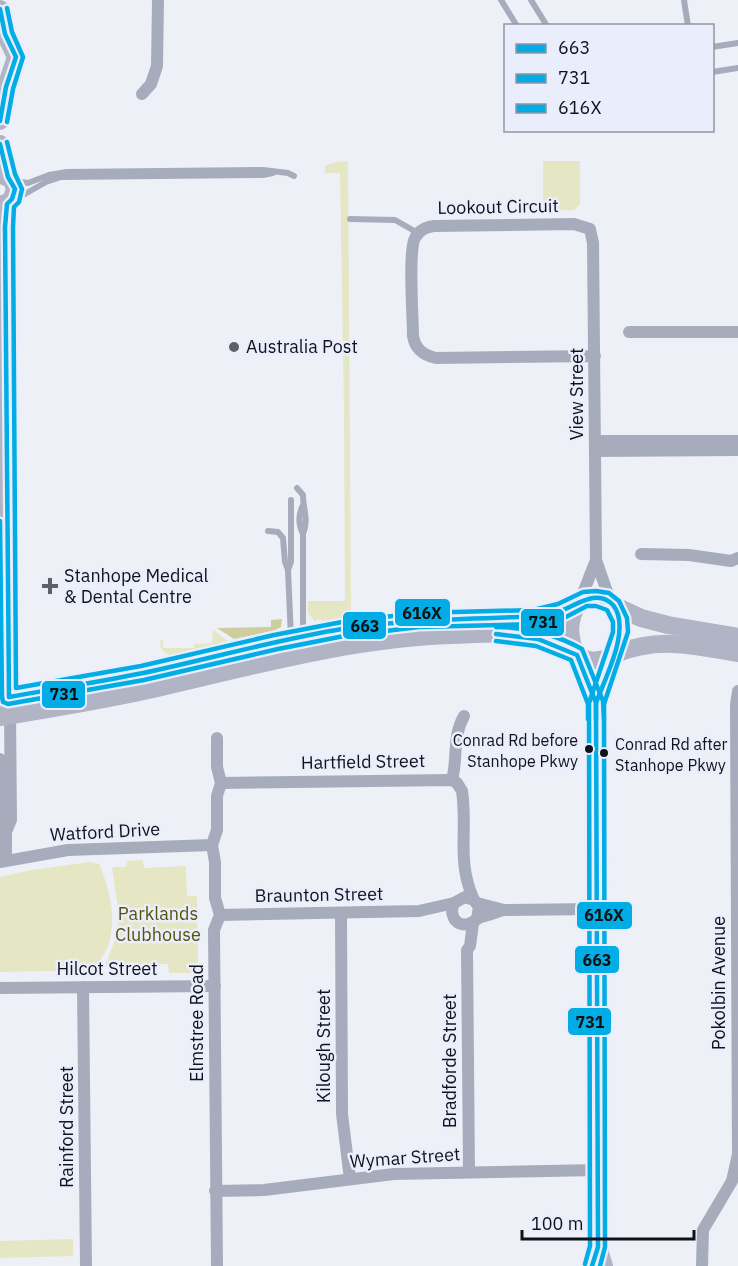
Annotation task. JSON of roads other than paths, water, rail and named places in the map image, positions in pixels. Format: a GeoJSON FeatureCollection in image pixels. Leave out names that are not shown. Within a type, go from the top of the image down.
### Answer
{"type":"FeatureCollection","features":[{"type":"Feature","properties":{"kind":"street"},"geometry":{"type":"LineString","coordinates":[[142,94],[151,84],[157,66],[158,0]]}},
{"type":"Feature","properties":{"kind":"street"},"geometry":{"type":"LineString","coordinates":[[0,9],[5,44],[16,57],[7,71],[0,121]]}},
{"type":"Feature","properties":{"kind":"street"},"geometry":{"type":"LineString","coordinates":[[0,144],[4,153],[7,177],[15,189],[6,203],[5,707],[11,820],[6,832],[3,861]]}},
{"type":"Feature","properties":{"kind":"street","name":"Lookout Circuit"},"geometry":{"type":"LineString","coordinates":[[590,229],[574,224],[424,228],[414,240],[412,250],[413,336],[416,347],[424,355],[436,358],[595,356]]}},
{"type":"Feature","properties":{"kind":"street","name":"View Street"},"geometry":{"type":"LineString","coordinates":[[590,229],[593,243],[596,560],[612,604]]}},
{"type":"Feature","properties":{"kind":"street"},"geometry":{"type":"LineString","coordinates":[[629,332],[738,332]]}},
{"type":"Feature","properties":{"kind":"street"},"geometry":{"type":"LineString","coordinates":[[595,446],[738,441]]}},
{"type":"Feature","properties":{"kind":"street"},"geometry":{"type":"LineString","coordinates":[[595,446],[738,450]]}},
{"type":"Feature","properties":{"kind":"street"},"geometry":{"type":"LineString","coordinates":[[0,538],[0,596]]}},
{"type":"Feature","properties":{"kind":"street"},"geometry":{"type":"LineString","coordinates":[[641,554],[689,555],[731,561],[738,558]]}},
{"type":"Feature","properties":{"kind":"street","name":"View Street"},"geometry":{"type":"LineString","coordinates":[[579,602],[596,560]]}},
{"type":"Feature","properties":{"kind":"street"},"geometry":{"type":"LineString","coordinates":[[5,707],[143,673],[298,646],[418,620],[534,617],[561,611],[579,602],[596,598],[641,618],[738,637]]}},
{"type":"Feature","properties":{"kind":"street"},"geometry":{"type":"LineString","coordinates":[[579,602],[570,617],[569,627],[576,655],[596,704]]}},
{"type":"Feature","properties":{"kind":"street"},"geometry":{"type":"LineString","coordinates":[[592,1266],[598,1247],[596,704],[620,640],[621,625],[612,604]]}},
{"type":"Feature","properties":{"kind":"street"},"geometry":{"type":"LineString","coordinates":[[298,646],[451,635],[509,634],[547,640],[585,659],[596,661],[642,645],[669,643],[738,653]]}},
{"type":"Feature","properties":{"kind":"street","name":"Pokolbin Avenue"},"geometry":{"type":"LineString","coordinates":[[702,1266],[703,1230],[732,1181],[737,1166],[736,701],[738,691]]}},
{"type":"Feature","properties":{"kind":"street"},"geometry":{"type":"LineString","coordinates":[[464,716],[456,734],[456,762],[452,780],[460,787],[462,795],[463,866],[468,889],[479,911],[475,921]]}},
{"type":"Feature","properties":{"kind":"street","name":"Elmstree Road"},"geometry":{"type":"LineString","coordinates":[[217,738],[217,767],[221,783],[217,796],[217,830],[212,845],[215,862],[215,898],[220,915],[214,930],[217,1266]]}},
{"type":"Feature","properties":{"kind":"street"},"geometry":{"type":"LineString","coordinates":[[0,759],[1,820],[6,832]]}},
{"type":"Feature","properties":{"kind":"street","name":"Hartfield Street"},"geometry":{"type":"LineString","coordinates":[[221,783],[452,780]]}},
{"type":"Feature","properties":{"kind":"street","name":"Watford Drive"},"geometry":{"type":"LineString","coordinates":[[3,861],[87,848],[212,845]]}},
{"type":"Feature","properties":{"kind":"street"},"geometry":{"type":"LineString","coordinates":[[463,866],[451,911],[456,921],[465,925],[504,910]]}},
{"type":"Feature","properties":{"kind":"street"},"geometry":{"type":"LineString","coordinates":[[455,902],[465,897],[504,910],[596,909]]}},
{"type":"Feature","properties":{"kind":"street","name":"Braunton Street"},"geometry":{"type":"LineString","coordinates":[[419,912],[455,902]]}},
{"type":"Feature","properties":{"kind":"street","name":"Braunton Street"},"geometry":{"type":"LineString","coordinates":[[220,915],[419,912],[456,921]]}},
{"type":"Feature","properties":{"kind":"street","name":"Kilough Street"},"geometry":{"type":"LineString","coordinates":[[341,913],[342,1114],[350,1179]]}},
{"type":"Feature","properties":{"kind":"street","name":"Bradforde Street"},"geometry":{"type":"LineString","coordinates":[[456,921],[463,946],[467,950]]}},
{"type":"Feature","properties":{"kind":"street","name":"Bradforde Street"},"geometry":{"type":"LineString","coordinates":[[469,1172],[467,950],[470,946],[475,921]]}},
{"type":"Feature","properties":{"kind":"street","name":"Hilcot Street"},"geometry":{"type":"LineString","coordinates":[[0,988],[215,986]]}},
{"type":"Feature","properties":{"kind":"street","name":"Rainford Street"},"geometry":{"type":"LineString","coordinates":[[83,987],[86,1266]]}},
{"type":"Feature","properties":{"kind":"street","name":"Wymar Street"},"geometry":{"type":"LineString","coordinates":[[215,1191],[264,1190],[394,1174],[598,1170]]}},
{"type":"Feature","properties":{"kind":"street"},"geometry":{"type":"LineString","coordinates":[[598,1247],[604,1266]]}},
{"type":"Feature","properties":{"kind":"lane"},"geometry":{"type":"LineString","coordinates":[[501,0],[516,24]]}},
{"type":"Feature","properties":{"kind":"lane"},"geometry":{"type":"LineString","coordinates":[[531,0],[546,24]]}},
{"type":"Feature","properties":{"kind":"lane"},"geometry":{"type":"LineString","coordinates":[[684,0],[688,24]]}},
{"type":"Feature","properties":{"kind":"lane"},"geometry":{"type":"LineString","coordinates":[[714,47],[738,44]]}},
{"type":"Feature","properties":{"kind":"lane"},"geometry":{"type":"LineString","coordinates":[[714,72],[738,69]]}},
{"type":"Feature","properties":{"kind":"lane"},"geometry":{"type":"LineString","coordinates":[[7,177],[28,183],[49,175],[67,172],[263,170],[288,172],[294,176]]}},
{"type":"Feature","properties":{"kind":"lane"},"geometry":{"type":"LineString","coordinates":[[6,203],[29,193],[46,182],[61,177],[263,175],[277,172]]}},
{"type":"Feature","properties":{"kind":"lane"},"geometry":{"type":"LineString","coordinates":[[350,219],[395,219],[418,233]]}},
{"type":"Feature","properties":{"kind":"lane"},"geometry":{"type":"LineString","coordinates":[[297,488],[303,495],[303,505],[299,513],[299,526],[303,534],[298,646]]}},
{"type":"Feature","properties":{"kind":"lane"},"geometry":{"type":"LineString","coordinates":[[288,570],[291,562],[291,501]]}},
{"type":"Feature","properties":{"kind":"lane"},"geometry":{"type":"LineString","coordinates":[[268,531],[278,532],[283,538],[298,646]]}},
{"type":"Feature","properties":{"kind":"place","name":"Australia Post"},"geometry":{"type":"Point","coordinates":[234,347]}},
{"type":"Feature","properties":{"kind":"place","name":"Stanhope Medical & Dental Centre"},"geometry":{"type":"Point","coordinates":[50,586]}},
{"type":"Feature","properties":{"kind":"place","name":"Conrad Rd before Stanhope Pkwy"},"geometry":{"type":"Point","coordinates":[589,749]}},
{"type":"Feature","properties":{"kind":"place","name":"Conrad Rd after Stanhope Pkwy"},"geometry":{"type":"Point","coordinates":[604,753]}},
{"type":"Feature","properties":{"kind":"park label","name":"Parklands Clubhouse"},"geometry":{"type":"Point","coordinates":[158,924]}}]}
